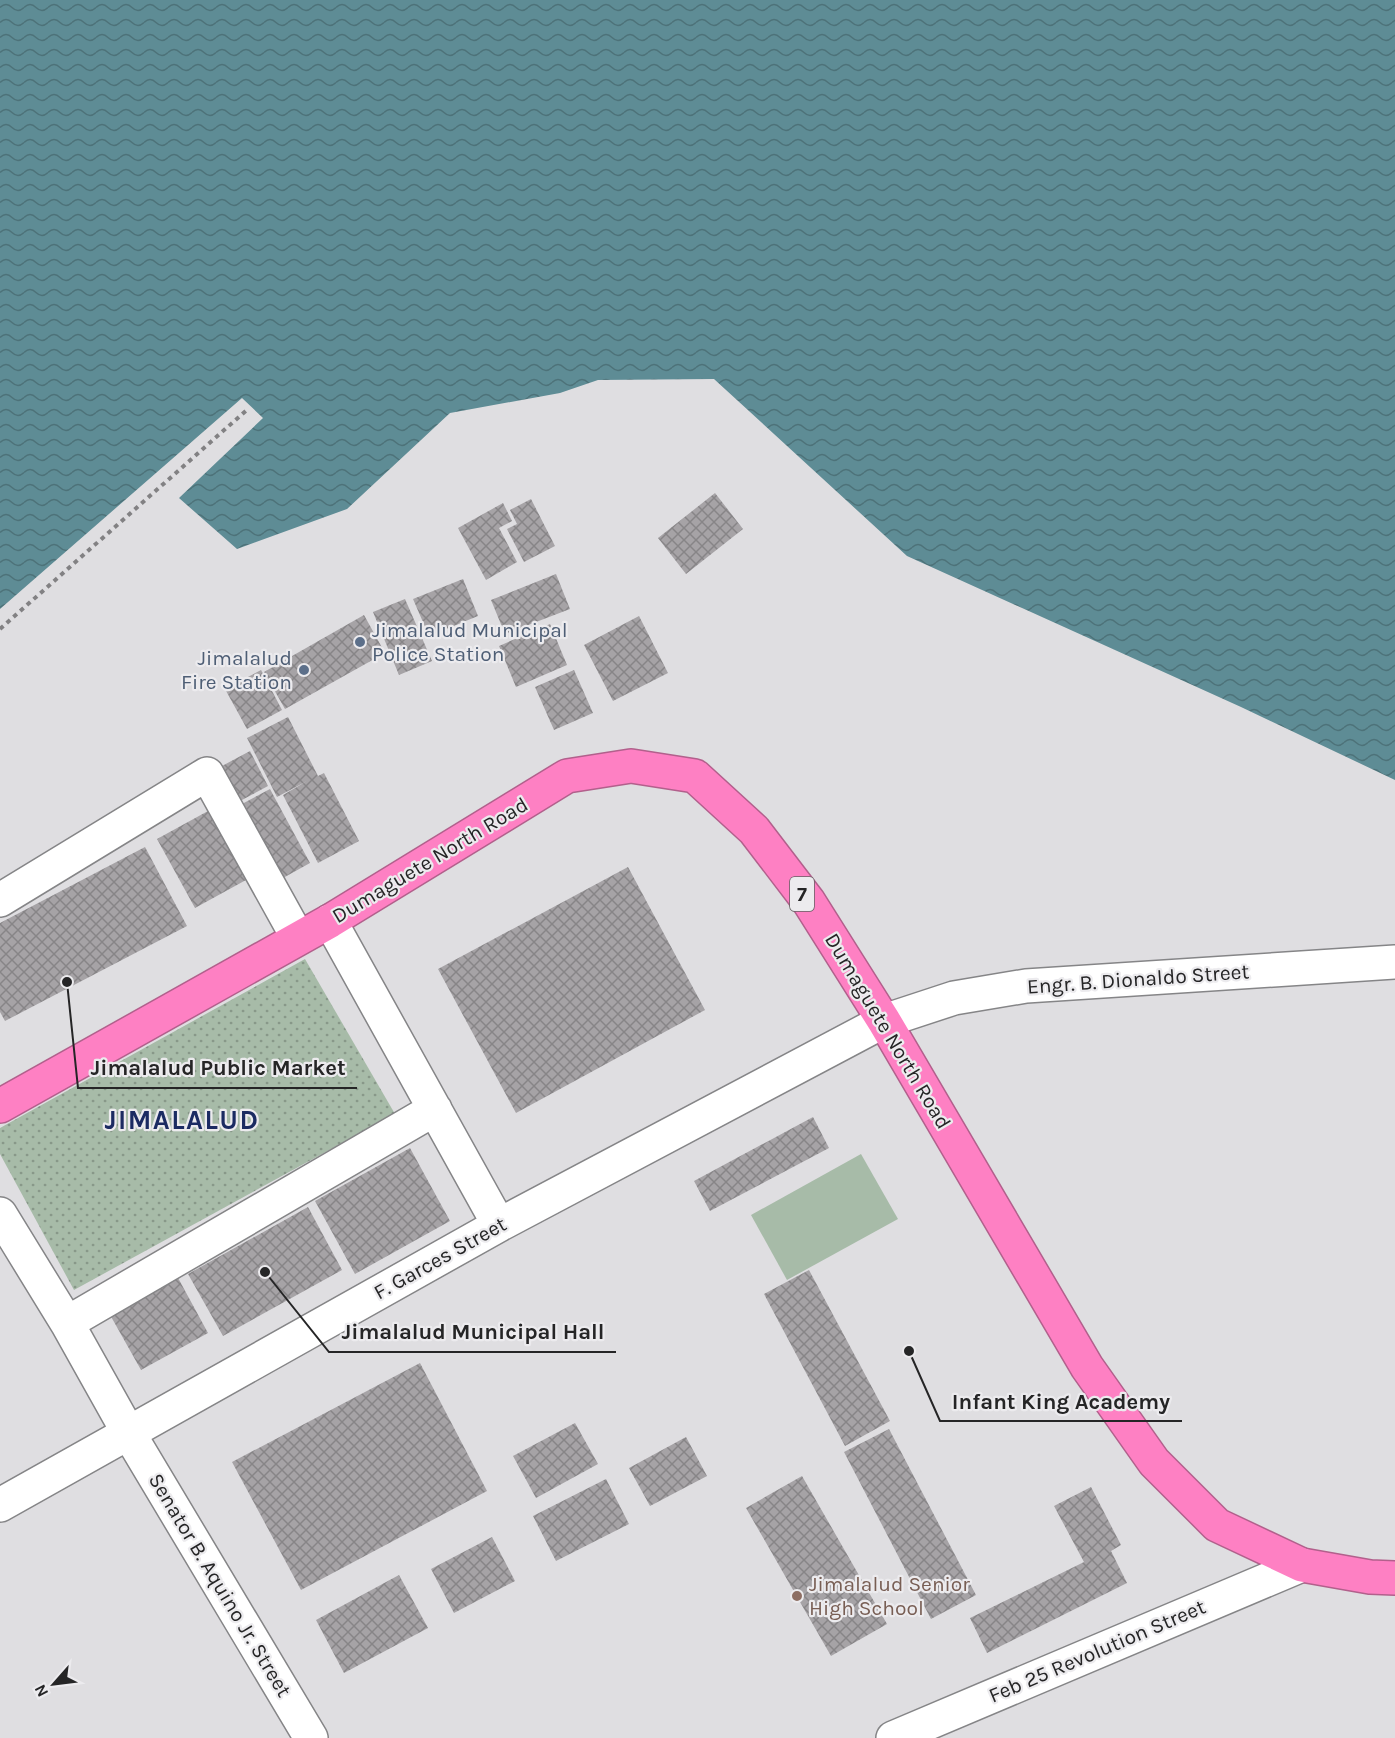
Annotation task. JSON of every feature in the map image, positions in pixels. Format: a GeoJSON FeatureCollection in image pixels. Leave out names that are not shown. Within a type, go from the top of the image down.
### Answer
{"type":"FeatureCollection","features":[{"type":"Feature","properties":{"kind":"highway","name":"Dumaguete North Road"},"geometry":{"type":"LineString","coordinates":[[0,1106],[330,921],[567,776],[630,766],[694,776],[754,830],[809,902],[884,1021],[1087,1367],[1154,1462],[1217,1525],[1302,1565],[1395,1578]]}},
{"type":"Feature","properties":{"kind":"street"},"geometry":{"type":"LineString","coordinates":[[0,900],[207,774],[298,938]]}},
{"type":"Feature","properties":{"kind":"street"},"geometry":{"type":"LineString","coordinates":[[330,921],[499,1225]]}},
{"type":"Feature","properties":{"kind":"street","name":"Engr. B. Dionaldo Street"},"geometry":{"type":"LineString","coordinates":[[884,1021],[954,998],[1026,986],[1395,962]]}},
{"type":"Feature","properties":{"kind":"street","name":"F. Garces Street"},"geometry":{"type":"LineString","coordinates":[[0,1505],[499,1225],[884,1021]]}},
{"type":"Feature","properties":{"kind":"street"},"geometry":{"type":"LineString","coordinates":[[67,1323],[435,1109]]}},
{"type":"Feature","properties":{"kind":"street","name":"Senator B. Aquino Jr. Street"},"geometry":{"type":"LineString","coordinates":[[0,1214],[67,1323],[128,1432],[311,1738]]}},
{"type":"Feature","properties":{"kind":"street","name":"Feb 25 Revolution Street"},"geometry":{"type":"LineString","coordinates":[[893,1738],[1302,1565]]}},
{"type":"Feature","properties":{"kind":"path"},"geometry":{"type":"LineString","coordinates":[[0,629],[249,408]]}},
{"type":"Feature","properties":{"kind":"green space"},"geometry":{"type":"Polygon","coordinates":[[[305,959],[395,1114],[74,1290],[0,1154],[0,1128],[305,959]]]}},
{"type":"Feature","properties":{"kind":"green space"},"geometry":{"type":"Polygon","coordinates":[[[861,1154],[898,1219],[787,1280],[751,1215],[861,1154]]]}},
{"type":"Feature","properties":{"kind":"water"},"geometry":{"type":"Polygon","coordinates":[[[0,0],[1395,0],[1395,780],[1241,707],[907,556],[714,379],[598,380],[560,393],[450,413],[347,509],[237,549],[179,498],[263,418],[242,398],[0,609],[0,0]]]}},
{"type":"Feature","properties":{"kind":"building"},"geometry":{"type":"Polygon","coordinates":[[[715,493],[743,529],[686,574],[658,538],[715,493]]]}},
{"type":"Feature","properties":{"kind":"building"},"geometry":{"type":"Polygon","coordinates":[[[531,499],[555,546],[524,562],[507,529],[517,524],[510,510],[531,499]]]}},
{"type":"Feature","properties":{"kind":"building"},"geometry":{"type":"Polygon","coordinates":[[[503,503],[512,521],[499,528],[517,562],[486,580],[458,528],[503,503]]]}},
{"type":"Feature","properties":{"kind":"building"},"geometry":{"type":"Polygon","coordinates":[[[556,574],[570,609],[505,634],[491,600],[556,574]]]}},
{"type":"Feature","properties":{"kind":"building"},"geometry":{"type":"Polygon","coordinates":[[[463,579],[478,616],[429,636],[413,599],[463,579]]]}},
{"type":"Feature","properties":{"kind":"building"},"geometry":{"type":"Polygon","coordinates":[[[405,599],[432,661],[399,675],[373,612],[405,599]]]}},
{"type":"Feature","properties":{"kind":"building"},"geometry":{"type":"Polygon","coordinates":[[[364,615],[385,653],[285,709],[264,672],[364,615]]]}},
{"type":"Feature","properties":{"kind":"building"},"geometry":{"type":"Polygon","coordinates":[[[639,616],[668,673],[613,701],[584,645],[639,616]]]}},
{"type":"Feature","properties":{"kind":"building"},"geometry":{"type":"Polygon","coordinates":[[[550,624],[567,665],[516,687],[499,646],[550,624]]]}},
{"type":"Feature","properties":{"kind":"building"},"geometry":{"type":"Polygon","coordinates":[[[261,670],[282,710],[247,729],[225,689],[261,670]]]}},
{"type":"Feature","properties":{"kind":"building"},"geometry":{"type":"Polygon","coordinates":[[[574,670],[593,713],[554,730],[535,687],[574,670]]]}},
{"type":"Feature","properties":{"kind":"building"},"geometry":{"type":"Polygon","coordinates":[[[288,717],[318,776],[324,773],[359,841],[318,863],[283,795],[307,781],[277,797],[247,738],[288,717]]]}},
{"type":"Feature","properties":{"kind":"building"},"geometry":{"type":"Polygon","coordinates":[[[250,751],[268,786],[240,801],[222,766],[250,751]]]}},
{"type":"Feature","properties":{"kind":"building"},"geometry":{"type":"Polygon","coordinates":[[[270,789],[310,863],[283,878],[242,804],[270,789]]]}},
{"type":"Feature","properties":{"kind":"building"},"geometry":{"type":"Polygon","coordinates":[[[208,811],[246,880],[195,908],[157,839],[208,811]]]}},
{"type":"Feature","properties":{"kind":"building"},"geometry":{"type":"Polygon","coordinates":[[[145,847],[187,926],[5,1021],[0,1012],[0,923],[145,847]]]}},
{"type":"Feature","properties":{"kind":"building"},"geometry":{"type":"Polygon","coordinates":[[[628,867],[705,1010],[516,1113],[438,969],[628,867]]]}},
{"type":"Feature","properties":{"kind":"building"},"geometry":{"type":"Polygon","coordinates":[[[813,1117],[829,1148],[710,1211],[694,1181],[813,1117]]]}},
{"type":"Feature","properties":{"kind":"building"},"geometry":{"type":"Polygon","coordinates":[[[410,1148],[450,1221],[355,1274],[315,1201],[410,1148]]]}},
{"type":"Feature","properties":{"kind":"building"},"geometry":{"type":"Polygon","coordinates":[[[308,1207],[342,1270],[223,1336],[188,1274],[308,1207]]]}},
{"type":"Feature","properties":{"kind":"building"},"geometry":{"type":"Polygon","coordinates":[[[809,1270],[890,1421],[845,1446],[764,1294],[809,1270]]]}},
{"type":"Feature","properties":{"kind":"building"},"geometry":{"type":"Polygon","coordinates":[[[177,1276],[208,1333],[141,1370],[109,1313],[177,1276]]]}},
{"type":"Feature","properties":{"kind":"building"},"geometry":{"type":"Polygon","coordinates":[[[420,1363],[487,1491],[301,1590],[232,1462],[420,1363]]]}},
{"type":"Feature","properties":{"kind":"building"},"geometry":{"type":"Polygon","coordinates":[[[575,1423],[598,1464],[536,1498],[513,1456],[575,1423]]]}},
{"type":"Feature","properties":{"kind":"building"},"geometry":{"type":"Polygon","coordinates":[[[889,1429],[976,1595],[931,1619],[844,1452],[889,1429]]]}},
{"type":"Feature","properties":{"kind":"building"},"geometry":{"type":"Polygon","coordinates":[[[686,1437],[707,1476],[650,1506],[629,1468],[686,1437]]]}},
{"type":"Feature","properties":{"kind":"building"},"geometry":{"type":"Polygon","coordinates":[[[802,1476],[887,1624],[831,1656],[746,1508],[802,1476]]]}},
{"type":"Feature","properties":{"kind":"building"},"geometry":{"type":"Polygon","coordinates":[[[606,1479],[629,1524],[556,1561],[533,1516],[606,1479]]]}},
{"type":"Feature","properties":{"kind":"building"},"geometry":{"type":"Polygon","coordinates":[[[1091,1487],[1121,1545],[1111,1551],[1127,1583],[987,1653],[970,1618],[1084,1562],[1054,1506],[1091,1487]]]}},
{"type":"Feature","properties":{"kind":"building"},"geometry":{"type":"Polygon","coordinates":[[[492,1537],[515,1581],[454,1613],[431,1569],[492,1537]]]}},
{"type":"Feature","properties":{"kind":"building"},"geometry":{"type":"Polygon","coordinates":[[[399,1575],[428,1628],[344,1673],[316,1620],[399,1575]]]}},
{"type":"Feature","properties":{"kind":"place","name":"Jimalalud Municipal Police Station"},"geometry":{"type":"Point","coordinates":[360,642]}},
{"type":"Feature","properties":{"kind":"place","name":"Jimalalud Fire Station"},"geometry":{"type":"Point","coordinates":[304,670]}},
{"type":"Feature","properties":{"kind":"place","name":"Jimalalud Public Market"},"geometry":{"type":"Point","coordinates":[67,982]}},
{"type":"Feature","properties":{"kind":"place","name":"Jimalalud Municipal Hall"},"geometry":{"type":"Point","coordinates":[265,1272]}},
{"type":"Feature","properties":{"kind":"place","name":"Infant King Academy"},"geometry":{"type":"Point","coordinates":[909,1351]}},
{"type":"Feature","properties":{"kind":"place","name":"Jimalalud Senior High School"},"geometry":{"type":"Point","coordinates":[797,1596]}},
{"type":"Feature","properties":{"kind":"district","name":"JIMALALUD"},"geometry":{"type":"Point","coordinates":[182,1120]}}]}
